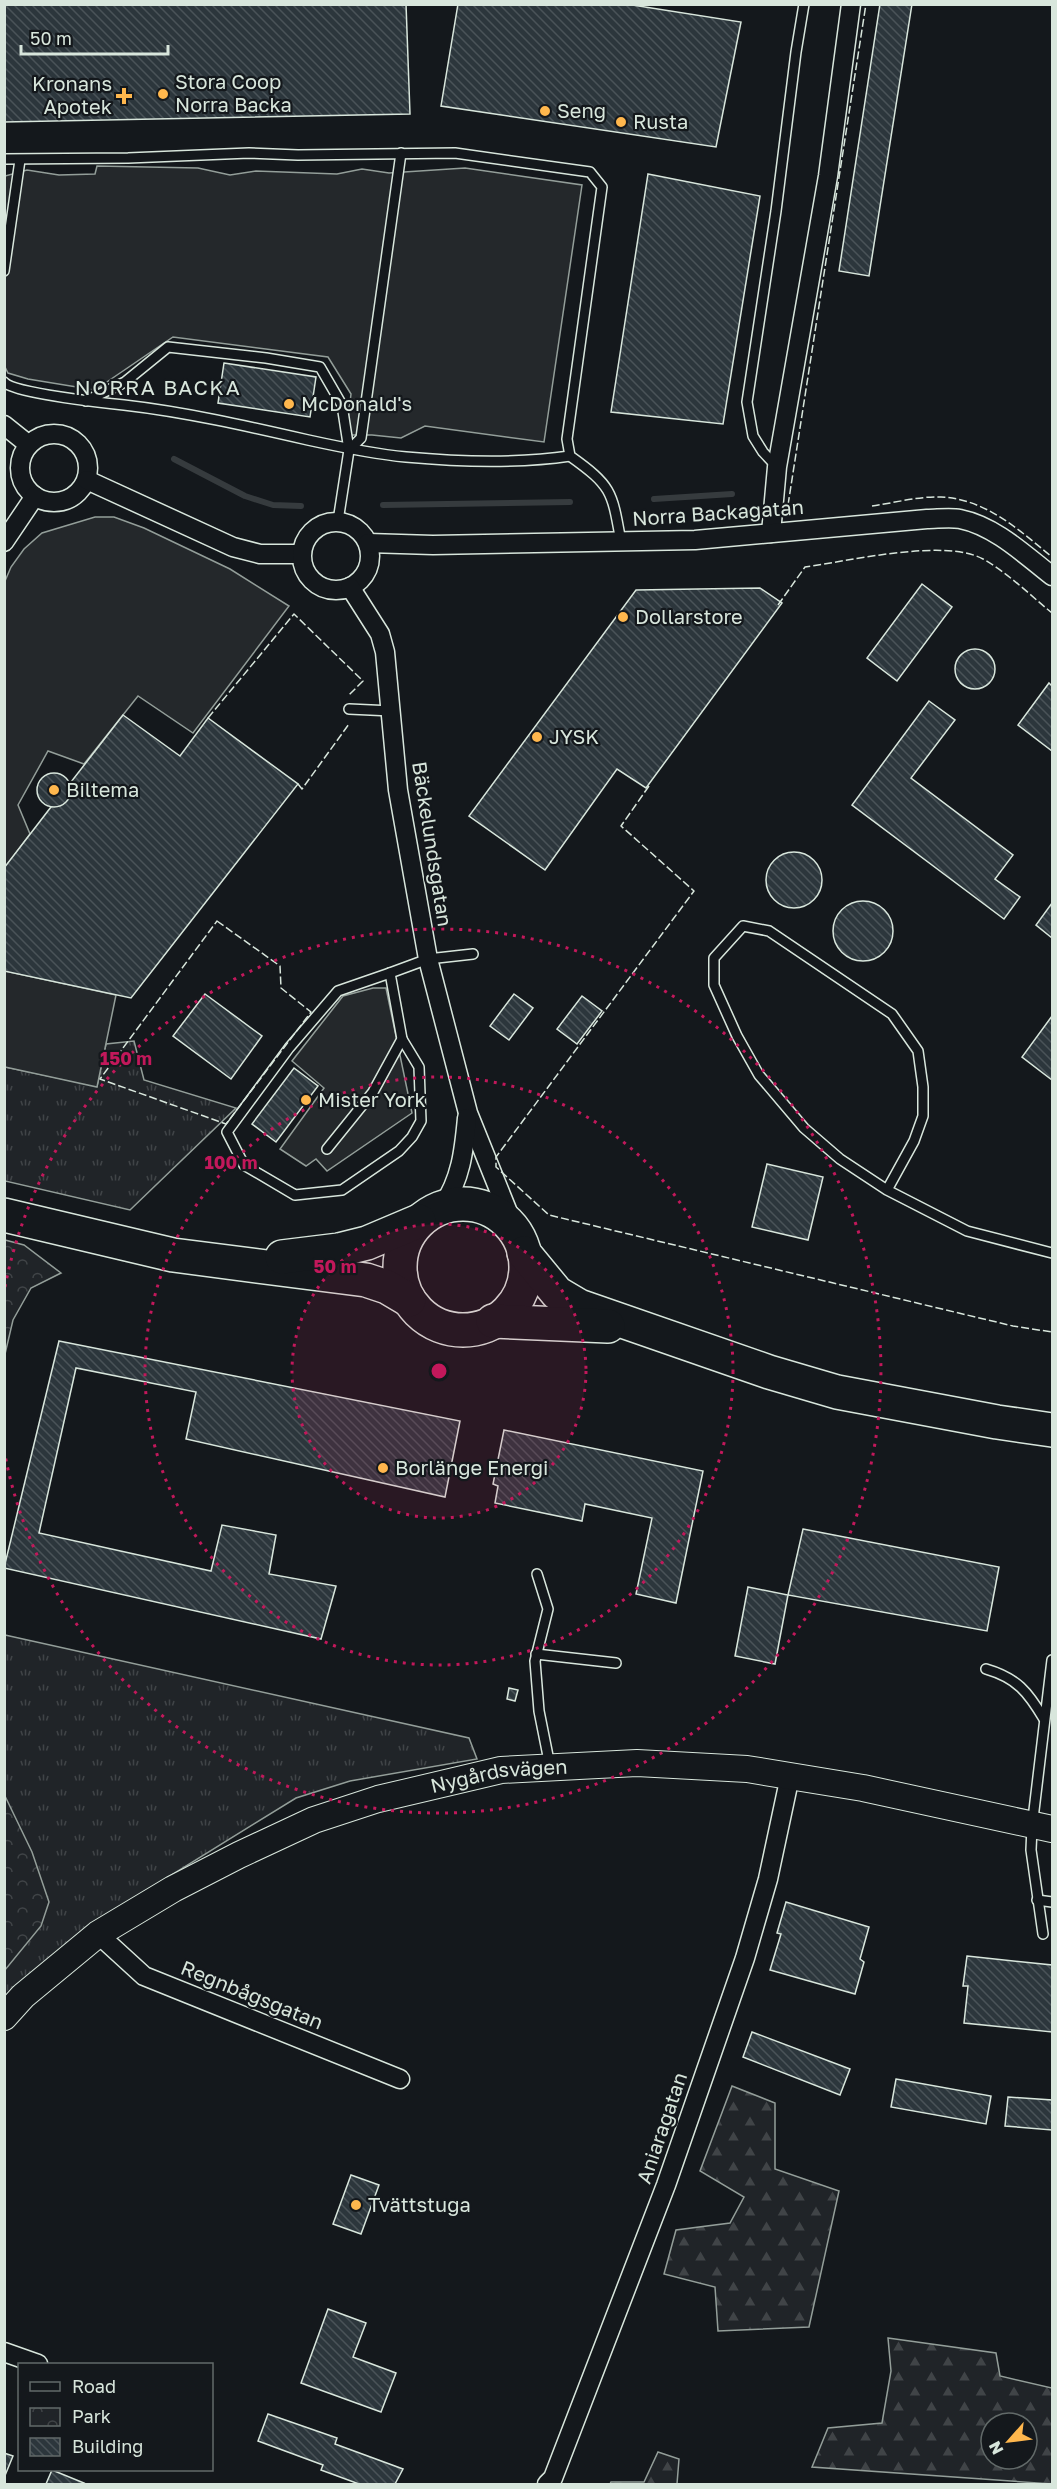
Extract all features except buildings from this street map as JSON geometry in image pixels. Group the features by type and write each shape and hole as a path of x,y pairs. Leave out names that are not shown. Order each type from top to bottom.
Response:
{"highway":[{"path":"232,1262 339,1250 367,1243 431,1214 460,1204 486,1209 508,1223 521,1245 557,1293 579,1306 769,1372 837,1392 997,1422 1053,1430"},
{"path":"431,1214 410,1232 400,1259 403,1287 410,1300 426,1318 447,1328 471,1329 494,1321 504,1314 520,1292 525,1266 521,1245"},
{"path":"4,1215 173,1255 366,1280 387,1287 410,1300"},
{"path":"494,1321 574,1323 640,1328"},
{"path":"837,1392 1053,1411"}],"street":[{"path":"771,533 777,467 828,176 851,4"},
{"path":"4,425 29,445"},
{"path":"49,434 61,434 72,438 87,456 89,468 87,480 75,496 65,501 44,501 26,488 21,478 22,455 38,438 49,434"},
{"path":"87,480 233,548 260,554 301,554"},
{"path":"4,542 35,496"},
{"name":"Norra Backagatan","path":"368,543 433,545 695,540 959,518 988,529 1016,547 1053,576"},
{"path":"338,521 357,528 368,543 369,564 359,581 351,587 339,590 316,585 303,566 301,554 303,543 317,526 338,521"},
{"name":"Bäckelundsgatan","path":"351,587 380,634 385,652 398,790 428,959 468,1113 521,1245"},
{"name":"Bäckelundsgatan","path":"431,1214 452,1192 463,1159 468,1113"},
{"name":"Nygårdsvägen","path":"4,2017 23,1996 98,1934 173,1889 239,1855 314,1820 378,1799 501,1770 637,1763 747,1769 863,1788 1042,1828"},
{"name":"Aniaragatan","path":"547,2484 553,2478 662,2197 745,1958 768,1879 789,1776"},
{"name":"Regnbågsgatan","path":"98,1934 144,1976 400,2079"},
{"path":"4,2352 35,2363"}],"lane":[{"path":"777,467 753,436 747,402 804,4"},
{"path":"4,159 249,153 298,155 455,153 590,172 602,187 568,416 567,439 570,456"},
{"path":"349,450 361,438 401,153"},
{"path":"4,271 20,160"},
{"path":"86,401 125,382 168,347 266,358 320,367 342,405 349,450 338,521"},
{"path":"4,382 8,386 20,389 86,401 158,409 349,450 465,461 508,461 570,456 597,475 609,490 616,510 621,542"},
{"path":"349,709 392,711"},
{"path":"887,1190 914,1141 922,1116 923,1087 918,1051 892,1014 769,931 743,926 714,958 714,984 737,1036 759,1075 804,1128 840,1159 887,1190 967,1231 1053,1253"},
{"path":"390,973 402,1039 419,1067 421,1121 412,1137 399,1151 342,1190 295,1196 244,1165 227,1132 289,1048 338,991 428,959 473,954"},
{"path":"327,1149 373,1092 402,1039"},
{"path":"537,1574 548,1609 535,1661 539,1711 550,1766"},
{"path":"536,1654 616,1663"},
{"path":"1043,1934 1031,1850 1042,1828 1044,1719 1053,1660"},
{"path":"986,1669 1002,1674 1029,1692 1044,1719"},
{"path":"1037,1900 1053,1902"}],"green space":[{"path":"134,1041 144,1080 236,1108 130,1210 5,1181 5,1067 97,1086 106,1044"},
{"path":"5,1240 24,1245 61,1273 31,1288 13,1320 5,1354"},
{"path":"5,1635 469,1738 477,1759 350,1781 296,1798 89,1926 5,2007"},
{"path":"4,1794 32,1852 49,1902 41,1926 5,1970"},
{"path":"732,2086 775,2103 775,2169 839,2191 809,2327 718,2331 715,2287 664,2274 676,2230 730,2223 744,2197 700,2171"},
{"path":"888,2338 996,2353 1000,2376 1052,2388 1052,2484 812,2467 828,2428 882,2423 891,2371"},
{"path":"658,2452 679,2459 677,2484 610,2484 611,2482 644,2482"}],"shaded area":[{"path":"97,166 198,168 230,175 256,171 337,174 362,169 389,173 465,168 582,185 544,442 425,426 401,438 346,435 351,394 328,357 173,337 95,390 28,379 8,373 5,367 5,176 27,170 59,175 95,174"},
{"path":"95,517 114,517 144,528 230,569 289,606 193,733 138,696 84,764 48,751 18,805 30,834 5,868 5,581 11,567 24,549 42,533"},
{"path":"5,971 116,995 97,1087 5,1067"},
{"path":"373,988 386,988 412,1113 327,1171 316,1159 306,1166 280,1149 324,1088 292,1061 343,996"}],"waterway":[{"path":"174,459 245,496 273,505 301,506"},
{"path":"654,499 732,494"},
{"path":"383,505 570,502"}],"fence":[{"path":"788,505 866,4"},
{"path":"872,506 941,497 973,503 1001,518 1052,557"},
{"path":"778,605 805,567 896,553 945,551 966,553 983,559 1010,577 1052,613"},
{"path":"208,718 294,614 363,681 349,695"},
{"path":"298,784 302,789 349,724"},
{"path":"649,786 621,826 694,891 496,1157 496,1167 549,1215 1013,1326 1052,1332"},
{"path":"217,921 280,966 281,988 311,1012 226,1124 100,1079 217,921"}],"place":[{"name":"Stora Coop Norra Backa","path":"163,94"},
{"name":"Kronans Apotek","path":"124,96"},
{"name":"Seng","path":"545,111"},
{"name":"Rusta","path":"621,122"},
{"name":"McDonald's","path":"289,404"},
{"name":"Dollarstore","path":"623,617"},
{"name":"JYSK","path":"537,737"},
{"name":"Biltema","path":"54,790"},
{"name":"Mister York","path":"306,1100"},
{"name":"Borlänge Energi","path":"383,1468"},
{"name":"Tvättstuga","path":"356,2205"}],"district":[{"name":"NORRA BACKA","path":"158,388"}]}
